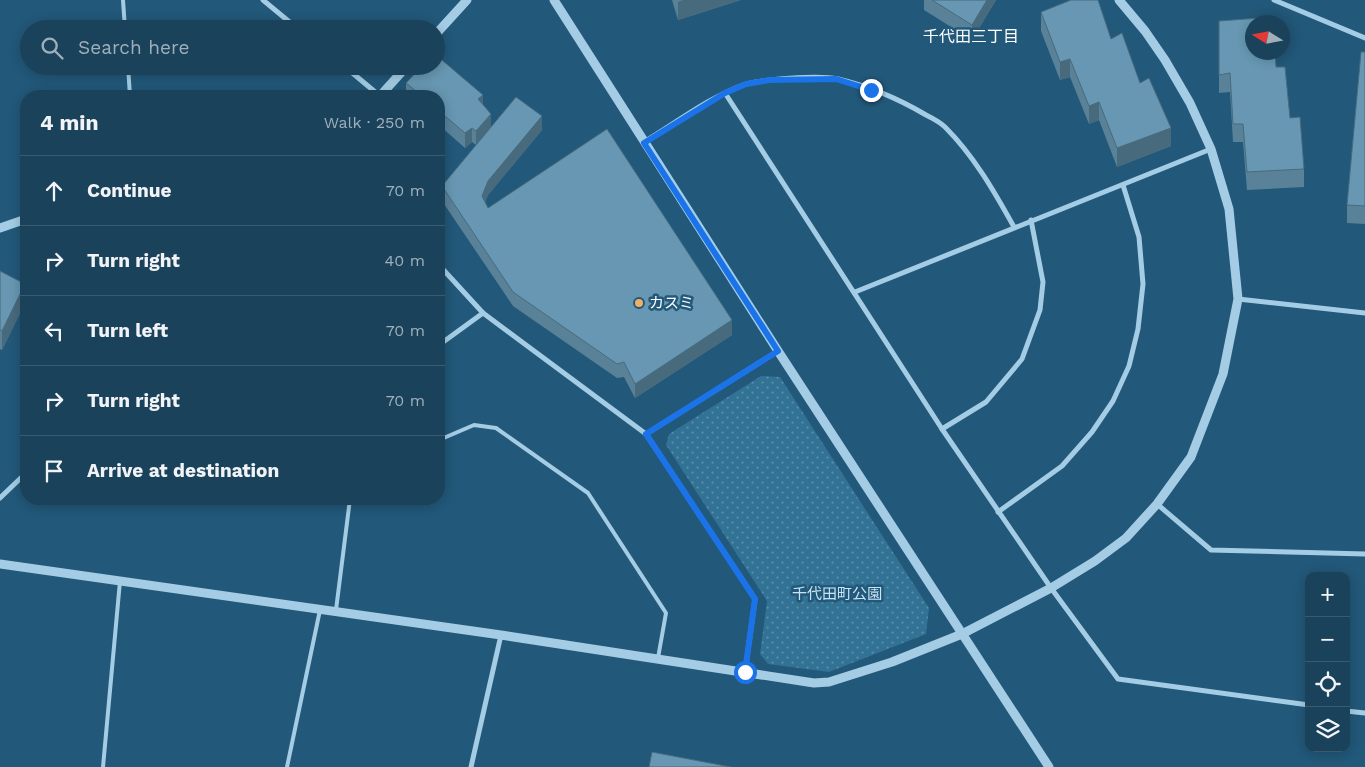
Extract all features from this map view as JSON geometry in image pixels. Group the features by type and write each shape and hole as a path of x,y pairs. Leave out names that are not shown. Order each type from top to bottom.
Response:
{"street":[{"path":"263,0 287,20"},
{"path":"445,24 467,0"},
{"path":"554,0 778,351 1049,767"},
{"path":"1274,0 1365,38"},
{"path":"0,564 501,635 814,683 829,682 892,662 962,634 1051,588 1095,561 1126,538 1157,504 1190,457 1207,420 1224,374 1238,299 1229,209 1211,149 1190,103 1165,60 1124,2"},
{"path":"355,75 373,90"},
{"path":"385,90 399,75"},
{"path":"644,143 725,93 746,84 770,80 836,79 907,104 944,125 965,148 986,178 1014,227"},
{"path":"725,93 998,512 1118,680 1305,704"},
{"path":"855,292 1211,149"},
{"path":"998,512 1068,460 1092,432 1113,401 1129,366 1138,329 1143,284 1139,237 1123,185"},
{"path":"942,428 986,402 1022,359 1032,336 1040,310 1042,282 1031,220"},
{"path":"0,228 20,221"},
{"path":"445,272 483,313 646,434 755,599 745,672"},
{"path":"1238,299 1365,314"},
{"path":"445,341 483,313"},
{"path":"646,434 778,351"},
{"path":"0,498 20,479"},
{"path":"1157,504 1211,550 1365,554"},
{"path":"471,767 501,635"},
{"path":"1350,711 1365,713"}],"lane":[{"path":"123,0 124,20"},
{"path":"129,75 130,90"},
{"path":"445,437 474,425 496,428 588,492 666,613 658,658"},
{"path":"336,612 349,505"},
{"path":"103,767 120,581"},
{"path":"287,767 320,610"}],"green space":[{"name":"千代田町公園","path":"761,376 780,377 929,608 926,634 829,672 768,664 760,654 767,601 666,445 669,434"}],"building":[{"path":"932,0 987,0 972,25"},
{"path":"1071,0 1098,0 1111,39 1122,33 1140,83 1149,78 1171,128 1117,148 1099,102 1089,106 1070,59 1060,62 1041,12"},
{"path":"1245,19 1245,60 1276,60 1276,67 1285,67 1290,118 1300,117 1304,169 1247,172 1243,124 1233,124 1230,73 1219,75 1219,21"},
{"path":"1361,52 1365,52 1365,206 1347,205"},
{"path":"445,63 483,95 478,99 491,114 476,131 472,128 465,133 445,116 445,90 415,90 406,83 414,75 445,75"},
{"path":"516,97 542,116 488,181 482,196 488,208 607,129 732,320 635,384 624,362 617,364 513,292 445,190 445,182"},
{"path":"0,271 20,281 20,294 2,331 0,330"},
{"path":"652,752 731,767 649,767"}],"place":[{"name":"カスミ","path":"639,303"}],"district":[{"name":"千代田三丁目","path":"971,36"}],"route":[{"path":"745,672 755,599 646,434 778,351 644,143 725,93 746,84 770,80 836,79 871,90"}]}
